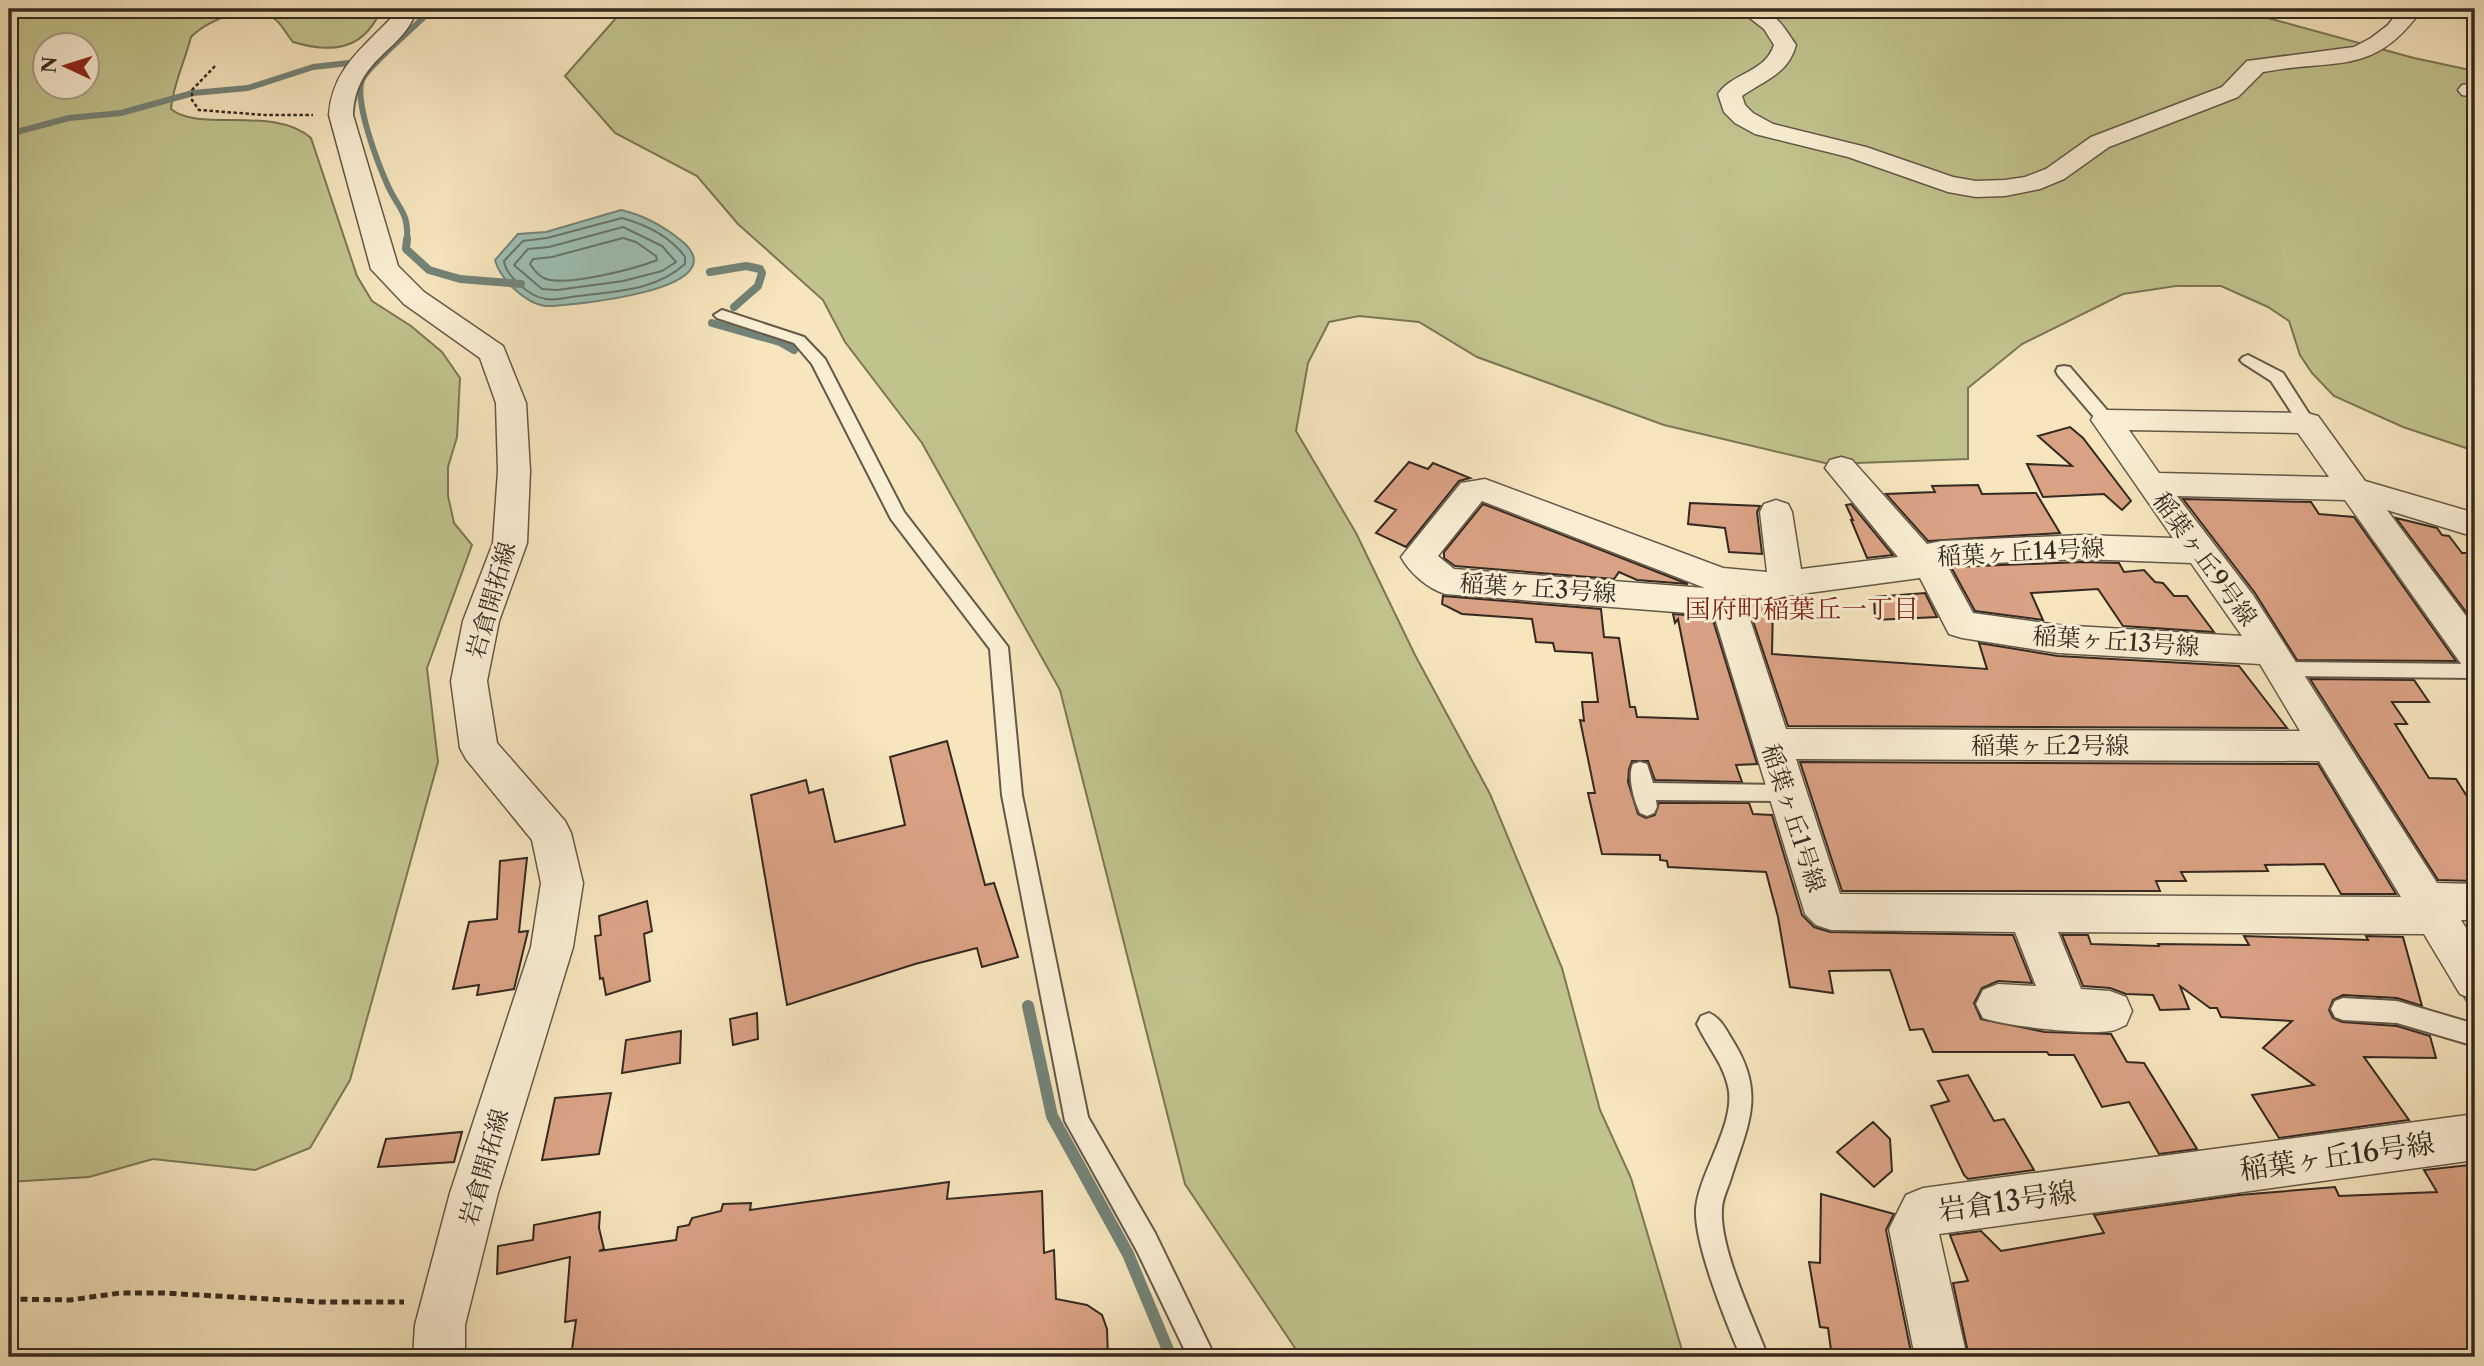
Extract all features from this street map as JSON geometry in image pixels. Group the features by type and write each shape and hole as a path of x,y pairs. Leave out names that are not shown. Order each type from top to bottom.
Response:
{"street":[{"name":"岩倉開拓線","path":"406,9 403,18 349,77 342,96 341,112 347,142 385,269 414,298 492,353 511,403 514,471 510,543 481,621 469,681 479,748 551,833 562,883 552,947 474,1193 440,1325 439,1357"},
{"path":"1749,9 1772,25 1785,45 1783,59 1777,65 1744,82 1730,94 1733,107 1744,118 1764,129 1857,152 1948,184 1976,189 2005,188 2043,179 2100,142 2230,92 2255,66 2346,56 2386,41 2411,9"},
{"path":"2106,420 2307,423 2475,655"},
{"path":"2106,420 2150,484"},
{"path":"1723,592 1916,567 1921,558 1907,546 1841,468"},
{"name":"稲葉ヶ丘9号線","path":"2150,484 2354,489 2475,525"},
{"name":"稲葉ヶ丘9号線","path":"2150,484 2241,604 2475,980"},
{"name":"稲葉ヶ丘3号線","path":"1485,490 1723,592 1445,581 1418,557 1473,491 1485,490"},
{"path":"1776,512 1786,583"},
{"name":"稲葉ヶ丘14号線","path":"1921,558 1942,553 2082,547 2201,551"},
{"name":"稲葉ヶ丘14号線","path":"1921,558 1931,567 1962,625"},
{"name":"稲葉ヶ丘1号線","path":"1723,592 1820,901 1831,912 2029,913 2430,908 2475,902"},
{"name":"稲葉ヶ丘13号線","path":"1962,625 2057,639 2276,660"},
{"name":"稲葉ヶ丘2号線","path":"1771,744 2329,746"},
{"path":"2029,913 2067,1009"},
{"path":"1998,1004 2110,1011"},
{"name":"稲葉ヶ丘16号線","path":"2200,1175 2475,1137"},
{"name":"岩倉13号線","path":"1941,1357 1913,1229 1923,1212 2200,1175"}],"lane":[{"path":"722,315 799,340 819,362 897,514 999,647 1012,795 1077,1121 1146,1242 1202,1357"},
{"path":"2248,360 2277,377 2307,423"},
{"path":"2064,371 2106,420"},
{"path":"2276,660 2475,671"},
{"path":"1640,770 1645,799 1786,793"},
{"path":"2343,1009 2394,1011 2458,1033 2475,1035"},
{"path":"1709,1024 1732,1061 1741,1089 1740,1109 1709,1209 1713,1241 1740,1324 1755,1357"}],"path":[{"path":"215,66 192,90 192,100 199,110 307,116 341,112"},
{"path":"9,1299 70,1300 120,1293 164,1293 320,1302 447,1302"}],"green space":[{"path":"9,9 375,9 379,14 363,36 354,42 332,48 293,42 278,22 266,14 244,12 220,18 191,37 171,109 184,116 200,119 278,123 296,128 311,138 357,276 372,301 411,326 442,352 460,378 457,437 448,467 448,496 454,523 472,545 427,668 438,762 350,1080 310,1148 255,1170 153,1159 89,1177 9,1182"},
{"path":"624,9 2235,9 2414,58 2475,71 2475,451 2403,427 2334,396 2312,373 2300,355 2289,321 2268,307 2221,286 2176,286 2123,294 2022,344 1968,388 1968,459 1829,464 1664,425 1477,357 1419,322 1359,316 1329,322 1308,363 1296,431 1356,533 1415,655 1490,794 1562,968 1600,1110 1631,1178 1684,1357 1301,1357 1185,1184 1060,690 922,443 845,342 823,300 738,224 697,176 615,133 565,76"}],"water":[{"path":"621,210 653,222 683,242 694,259 688,273 669,284 613,299 545,306 522,295 502,275 495,260 518,234 546,232"}],"building":[{"path":"2070,427 2083,438 2131,501 2122,510 2104,494 2043,497 2027,464 2072,466 2038,436"},
{"path":"1409,462 1428,469 1433,463 1470,478 1459,481 1406,547 1376,533 1396,510 1375,501"},
{"path":"1978,485 1982,494 2036,493 2060,533 1928,541 1886,494 1935,492 1932,486"},
{"path":"2183,499 2311,502 2319,514 2354,517 2456,661 2297,660 2255,593"},
{"path":"1690,503 1760,506 1757,512 1762,554 1729,552 1725,528 1688,524"},
{"path":"1483,504 1688,584 1637,580 1619,572 1614,579 1455,566 1444,558 1444,552"},
{"path":"1851,504 1893,555 1867,558 1846,505"},
{"path":"2396,518 2437,528 2442,535 2449,536 2462,553 2467,553 2475,566 2475,624"},
{"path":"2119,563 2124,572 2144,570 2155,582 2163,583 2174,596 2187,596 2214,632 2123,626 2098,589 2031,593 2043,620 1975,611 1951,567"},
{"path":"1925,593 1937,617 1875,620 1874,597"},
{"path":"1443,596 1601,609 1604,637 1619,638 1630,707 1635,707 1637,717 1698,719 1678,619 1675,623 1673,614 1712,617 1757,764 1736,765 1742,782 1655,780 1648,761 1632,761 1628,782 1638,814 1646,818 1655,815 1659,803 1749,803 1753,814 1772,815 1802,915 1814,927 1830,932 2013,935 2032,983 1998,981 1982,988 1974,1003 1981,1019 2045,1032 2111,1034 2127,1062 2144,1063 2197,1149 2159,1154 2129,1102 2102,1107 2074,1055 2049,1055 2047,1052 1933,1052 1923,1029 1910,1030 1890,970 1829,971 1833,993 1790,987 1778,917 1766,872 1668,867 1667,861 1660,860 1660,855 1602,854 1588,793 1595,793 1580,720 1584,721 1582,702 1598,702 1592,653 1555,651 1553,643 1536,642 1532,619 1462,614 1442,604"},
{"path":"1773,604 1772,654 1987,669 1979,643 2058,656 2239,666 2287,728 1788,726 1748,606"},
{"path":"2310,679 2414,680 2429,702 2392,702 2407,724 2395,724 2429,778 2456,779 2475,809 2475,881 2438,880"},
{"path":"947,741 985,885 994,883 1018,957 982,967 977,948 915,964 787,1005 751,795 806,780 809,793 823,789 835,842 905,825 890,757"},
{"path":"1800,762 2318,764 2396,894 2341,894 2324,864 2265,865 2268,871 2181,872 2186,881 2156,881 2160,891 1842,891"},
{"path":"527,858 519,932 528,931 514,989 477,995 479,985 453,989 469,922 497,919 500,861"},
{"path":"647,901 652,931 644,934 650,981 606,995 603,978 600,979 595,936 601,935 599,916"},
{"path":"2062,935 2088,935 2091,944 2159,946 2158,944 2249,945 2244,936 2368,940 2366,936 2403,937 2422,1006 2397,998 2343,995 2333,1000 2329,1010 2333,1018 2342,1022 2397,1026 2430,1036 2436,1058 2364,1057 2409,1120 2279,1138 2252,1095 2314,1085 2263,1048 2292,1021 2221,1017 2217,1008 2210,1008 2180,986 2189,1009 2160,1010 2153,995 2126,994 2110,988 2083,986"},
{"path":"757,1013 758,1039 733,1045 730,1019"},
{"path":"681,1031 680,1063 622,1073 626,1040"},
{"path":"1968,1075 1994,1121 2004,1119 2034,1170 1968,1179 1964,1175 1931,1106 1949,1101 1938,1081"},
{"path":"611,1093 599,1154 542,1160 555,1098"},
{"path":"1873,1122 1890,1139 1892,1171 1874,1187 1837,1152"},
{"path":"462,1132 454,1162 378,1167 386,1139"},
{"path":"2469,1165 2475,1176 2475,1357 1969,1357 1953,1283 1968,1281 1950,1235 1981,1231 2001,1251 2104,1233 2094,1215 2239,1195 2335,1187 2339,1196 2437,1192 2424,1170"},
{"path":"949,1182 947,1199 1042,1191 1044,1253 1054,1250 1056,1299 1087,1305 1102,1315 1107,1329 1108,1357 571,1357 576,1320 565,1322 570,1257 497,1274 498,1246 533,1240 534,1225 600,1212 599,1228 604,1249 599,1251 676,1240 678,1227 689,1225 692,1218 721,1211 723,1204 751,1203 750,1210"},
{"path":"1821,1194 1894,1214 1886,1230 1912,1357 1832,1357 1828,1328 1820,1327 1809,1262 1820,1263"}],"waterway":[{"path":"407,239 405,217 388,186 368,132 361,88 363,78 374,65 424,17 422,9"},
{"path":"9,134 69,118 121,113 193,93 248,88 313,67 349,63"},
{"path":"407,239 406,249 429,270 460,279 521,284"},
{"path":"710,272 746,266 760,269 762,273 758,286 734,307"},
{"path":"712,323 780,342 794,350"},
{"path":"2465,989 2475,1006"},
{"path":"1028,1006 1052,1116 1128,1254 1171,1357"}],"district":[{"name":"国府町稲葉丘一丁目","path":"1802,609"}]}
